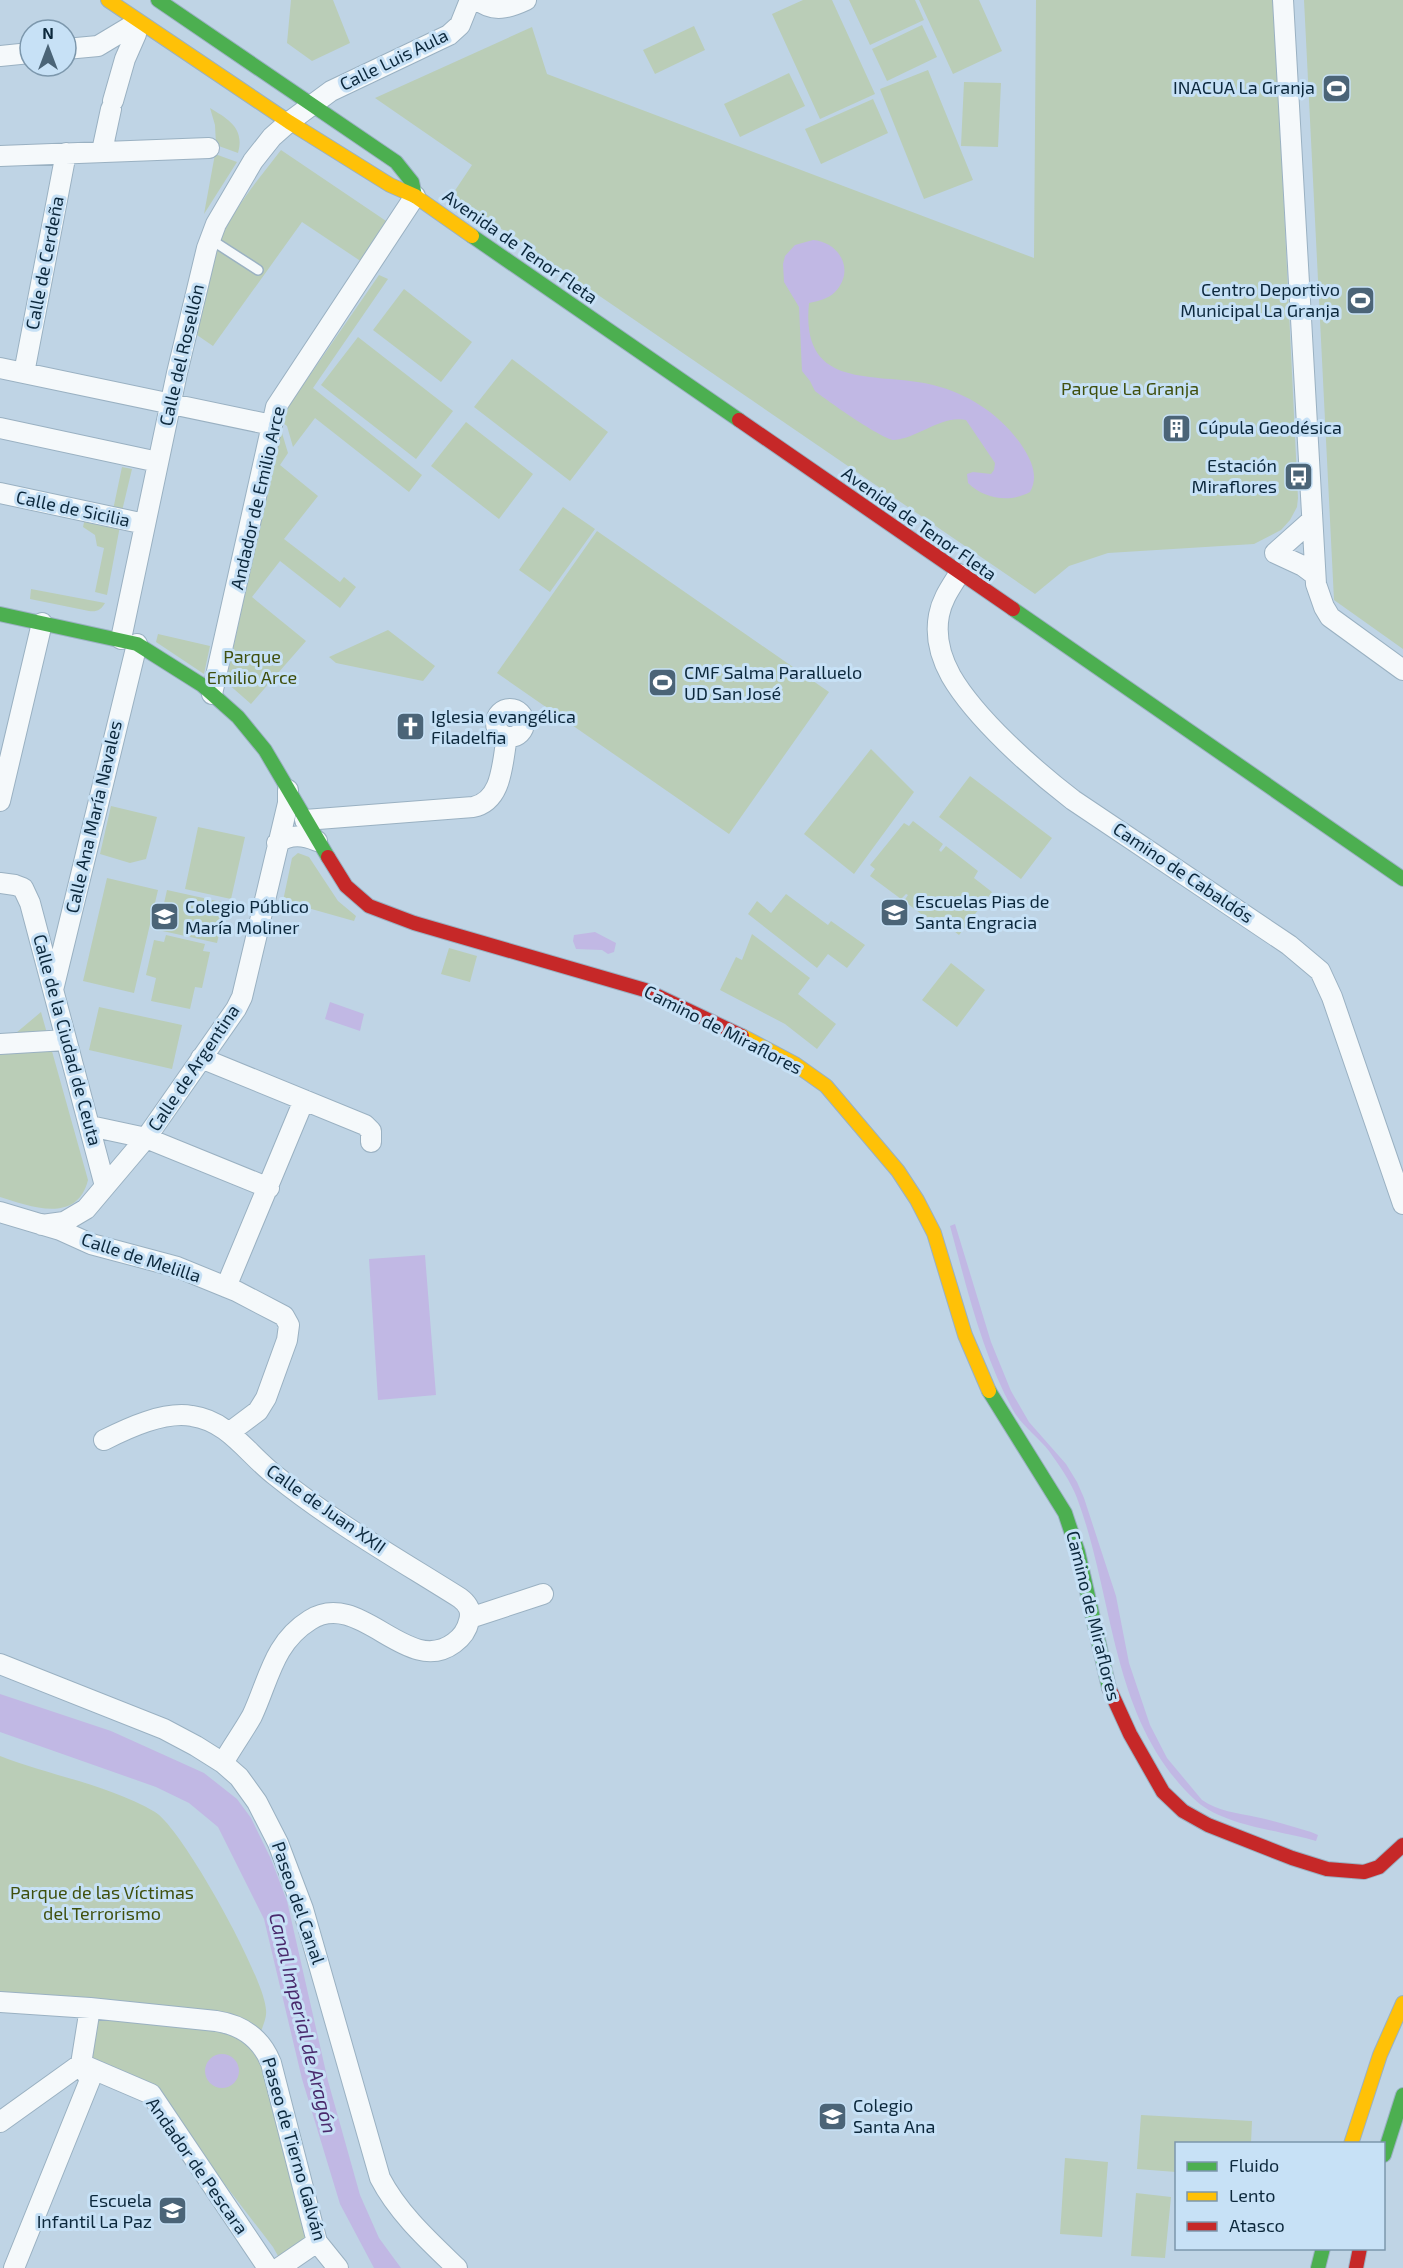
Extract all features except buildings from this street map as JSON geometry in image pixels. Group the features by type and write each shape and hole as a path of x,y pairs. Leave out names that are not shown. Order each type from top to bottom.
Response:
{"main road":[{"name":"Avenida de Tenor Fleta","path":"108,0 289,122 390,185 415,196 1403,879"},
{"name":"Avenida de Tenor Fleta","path":"158,0 396,162 412,182 415,196"},
{"name":"Camino de Miraflores","path":"0,614 129,641 182,671 212,694 237,717 260,744 346,886 369,906 414,923 638,987 746,1038 795,1064 826,1086 898,1171 917,1200 934,1233 965,1335 982,1379 1065,1513 1078,1552 1110,1690 1136,1745 1163,1792 1183,1811 1215,1828 1327,1869 1364,1872 1379,1867 1403,1845"},
{"path":"1352,2142 1380,2055 1403,2002"},
{"path":"1385,2149 1403,2096"},
{"path":"1318,2268 1322,2250"},
{"path":"1356,2268 1360,2250"}],"street":[{"path":"472,3 499,9 514,6 526,0"},
{"path":"1283,0 1315,575 1320,599 1330,617 1403,670"},
{"name":"Calle Luis Aula","path":"312,104 331,91 449,35 460,24 472,3"},
{"path":"78,48 98,46 132,31 102,151"},
{"path":"0,56 18,54"},
{"name":"Calle del Rosellón","path":"129,641 145,524 170,404 210,239 216,224 253,161 269,140 312,104"},
{"path":"0,156 208,148"},
{"name":"Calle de Cerdeña","path":"24,373 66,153"},
{"name":"Andador de Emilio Arce","path":"212,694 276,407 415,196"},
{"path":"0,368 272,425"},
{"path":"0,428 158,462"},
{"name":"Calle de Sicilia","path":"0,494 145,524"},
{"path":"1312,520 1275,553 1304,566 1315,575"},
{"name":"Camino de Cabaldós","path":"959,574 947,593 939,615 940,647 951,677 981,715 1028,762 1073,801 1288,945 1320,970 1332,998 1403,1204"},
{"path":"0,801 42,622"},
{"name":"Calle Ana María Navales","path":"53,990 129,641"},
{"path":"305,820 473,807 485,803 496,789 507,737"},
{"name":"Calle de Argentina","path":"42,1225 64,1222 79,1215 146,1138 232,1015 242,997 288,803 288,790"},
{"path":"277,843 284,838 294,836 317,841"},
{"name":"Calle de la Ciudad de Ceuta","path":"0,883 23,888 27,895 105,1186"},
{"path":"0,1044 66,1040"},
{"path":"201,1058 365,1125 371,1131 371,1142"},
{"path":"226,1287 304,1100"},
{"path":"90,1126 146,1138 268,1188"},
{"name":"Calle de Melilla","path":"0,1212 70,1234 91,1244 177,1267 226,1287 284,1316 289,1325 287,1340 262,1405 258,1411 230,1432"},
{"name":"Calle de Juan XXII","path":"104,1440 131,1427 180,1416 190,1415 208,1420 230,1432 274,1476 348,1527 460,1598 468,1605 470,1618"},
{"path":"223,1763 251,1716 272,1662 280,1648 289,1637 319,1614 331,1613 354,1617 413,1648 424,1652 439,1651 457,1641 464,1634 470,1618 543,1594"},
{"name":"Paseo del Canal","path":"0,1664 164,1729 223,1763 239,1777 269,1822 292,1875 380,2178 411,2222 457,2268"},
{"name":"Paseo de Tierno Galván","path":"0,2002 90,2008 225,2022 244,2030 262,2044 271,2063 318,2242 338,2268"},
{"path":"14,2268 90,2080 81,2064 90,2008"},
{"path":"0,2122 81,2064"},
{"name":"Andador de Pescara","path":"81,2064 151,2094 268,2268"},
{"path":"279,2268 318,2242"}],"lane":[{"path":"210,239 258,270"}],"green space":[{"path":"291,0 333,0 350,43 312,61 287,43"},
{"path":"803,0 832,0 875,94 820,119 772,14"},
{"path":"849,0 915,0 924,20 870,45"},
{"path":"919,0 979,0 1002,51 953,74"},
{"name":"Parque La Granja","path":"1036,0 1274,0 1298,498 1297,507 1281,530 1254,544 1108,553 1069,566 1035,594 452,195 472,165 375,98 532,27 547,74 1034,258"},
{"name":"Centro Deportivo Municipal La Granja","path":"1304,0 1403,0 1403,649 1334,600"},
{"path":"922,25 937,57 887,81 872,49"},
{"path":"694,26 705,50 655,74 643,50"},
{"path":"928,70 973,180 924,199 880,89"},
{"path":"789,73 805,106 740,137 724,104"},
{"path":"964,82 1001,83 998,147 961,146"},
{"path":"873,99 888,133 821,164 805,129"},
{"path":"210,108 229,120 237,131 240,144 238,153 216,145 215,125"},
{"path":"281,150 392,225 365,264 302,222 213,346 197,335 217,248 237,209"},
{"path":"215,154 237,162 204,214"},
{"path":"379,275 388,279 313,388 422,475 409,492 315,418 293,447 287,426 283,423 283,414"},
{"path":"404,289 472,342 441,382 373,330"},
{"path":"358,337 453,411 416,459 321,385"},
{"path":"512,359 608,432 570,481 474,407"},
{"path":"466,422 533,474 499,519 431,466"},
{"name":"Parque Emilio Arce","path":"282,433 288,453 280,465 318,496 284,539 340,582 344,577 356,587 340,608 280,561 252,597 306,641 251,704 226,682 278,440"},
{"path":"122,467 132,469 122,511 113,510"},
{"path":"563,507 595,529 550,592 519,570"},
{"path":"85,518 120,526 107,595 95,592 104,548 97,546 95,535 83,527"},
{"name":"CMF Salma Paralluelo UD San José","path":"597,531 829,692 729,834 497,673"},
{"path":"31,589 105,603 98,610 89,611 30,599"},
{"path":"388,630 435,666 423,681 336,663 329,657"},
{"path":"158,634 210,646 204,674 156,642"},
{"path":"871,749 914,792 854,874 804,834"},
{"path":"970,776 1052,838 1021,879 939,817"},
{"path":"111,806 157,817 146,859 130,863 100,854"},
{"path":"913,821 943,844 939,850 941,852 946,846 978,871 974,878 992,892 959,935 941,921 937,926 904,901 908,895 906,894 901,899 870,876 875,869 870,865 904,823 909,826"},
{"path":"198,827 245,837 231,899 185,889"},
{"path":"298,853 309,857 338,901 356,916 354,921 283,901 292,858"},
{"path":"107,878 158,890 134,993 83,981"},
{"path":"167,890 226,903 217,943 158,930"},
{"path":"786,894 828,925 831,921 865,945 847,968 828,954 817,968 748,914 757,901 771,913"},
{"path":"752,934 810,978 798,994 836,1024 817,1049 785,1024 720,990 736,957 742,960"},
{"path":"166,935 205,944 203,951 210,952 202,988 195,987 190,1009 151,1001 156,978 146,975 154,940 164,942"},
{"path":"449,948 477,956 470,982 441,974"},
{"path":"951,963 985,990 957,1027 922,1000"},
{"path":"99,1007 182,1025 172,1069 89,1050"},
{"path":"41,1012 88,1180 82,1194 74,1203 63,1208 51,1209 0,1197 0,1038 10,1038"},
{"name":"Parque de las Víctimas del Terrorismo","path":"0,1756 118,1794 155,1812 167,1824 202,1873 252,1968 266,2010 261,2032 0,1995"},
{"path":"97,2008 253,2036 317,2242 283,2265 273,2247 153,2091 86,2062"},
{"path":"1141,2115 1252,2121 1251,2142 1175,2142 1175,2172 1137,2169"},
{"path":"1065,2158 1108,2162 1102,2237 1060,2234"},
{"path":"1136,2193 1171,2197 1165,2258 1131,2256"}],"water":[{"path":"813,240 830,246 842,258 844,266 841,284 835,292 826,298 809,303 809,332 817,352 829,365 846,372 866,377 933,385 960,394 985,408 1007,427 1027,454 1034,476 1030,492 1014,497 997,498 982,493 968,483 967,474 973,472 991,474 995,463 966,420 948,421 894,440 867,427 815,391 802,371 799,307 784,282 783,264 785,256 795,245"},
{"path":"595,932 616,943 614,952 608,954 602,950 576,949 573,941 574,935"},
{"path":"330,1002 364,1014 360,1031 325,1019"},
{"path":"955,1224 991,1342 1011,1391 1029,1422 1066,1464 1084,1498 1116,1596 1129,1663 1150,1725 1167,1758 1202,1800 1208,1804 1311,1832 1318,1835 1316,1841 1234,1821 1205,1807 1193,1798 1166,1766 1145,1732 1118,1656 1089,1537 1077,1498 1057,1462 1017,1416 1002,1389 969,1297 950,1226"},
{"path":"425,1255 436,1395 378,1400 369,1259"},
{"name":"Canal Imperial de Aragón","path":"0,1694 111,1731 204,1773 237,1799 251,1818 271,1859 287,1901 328,2081 360,2195 379,2238 401,2268 374,2268 340,2204 302,2079 264,1919 218,1827 189,1803 156,1787 0,1732"},
{"path":"222,2054 234,2059 239,2071 234,2083 222,2088 210,2083 205,2071 210,2059"}],"traffic: fast":[{"path":"158,0 396,162 412,182 415,196"},
{"path":"472,236 739,420"},
{"path":"1013,609 1403,879"},
{"path":"0,614 137,644 202,685 238,717 265,750 328,857"},
{"path":"989,1391 1065,1513 1078,1552 1109,1688"},
{"path":"1385,2152 1403,2095"},
{"path":"1318,2268 1322,2250"}],"traffic: slow":[{"path":"108,0 289,122 390,185 415,196 472,236"},
{"path":"742,1036 795,1064 826,1086 898,1171 917,1200 934,1233 965,1335 989,1391"},
{"path":"1352,2142 1380,2055 1403,2003"}],"traffic: jam":[{"path":"739,420 1013,609"},
{"path":"328,857 346,886 369,906 414,923 645,990 742,1036"},
{"path":"1109,1688 1130,1734 1163,1792 1183,1811 1208,1825 1292,1858 1327,1869 1364,1872 1379,1867 1403,1845"},
{"path":"1356,2268 1360,2250"}],"place":[{"name":"INACUA La Granja","path":"1336,88"},
{"name":"Centro Deportivo Municipal La Granja","path":"1361,300"},
{"name":"Cúpula Geodésica","path":"1177,428"},
{"name":"Estación Miraflores","path":"1298,476"},
{"name":"CMF Salma Paralluelo UD San José","path":"663,683"},
{"name":"Iglesia evangélica Filadelfia","path":"410,727"},
{"name":"Escuelas Pias de Santa Engracia","path":"894,912"},
{"name":"Colegio Público María Moliner","path":"164,917"},
{"name":"Colegio Santa Ana","path":"832,2116"},
{"name":"Escuela Infantil La Paz","path":"173,2211"}]}
